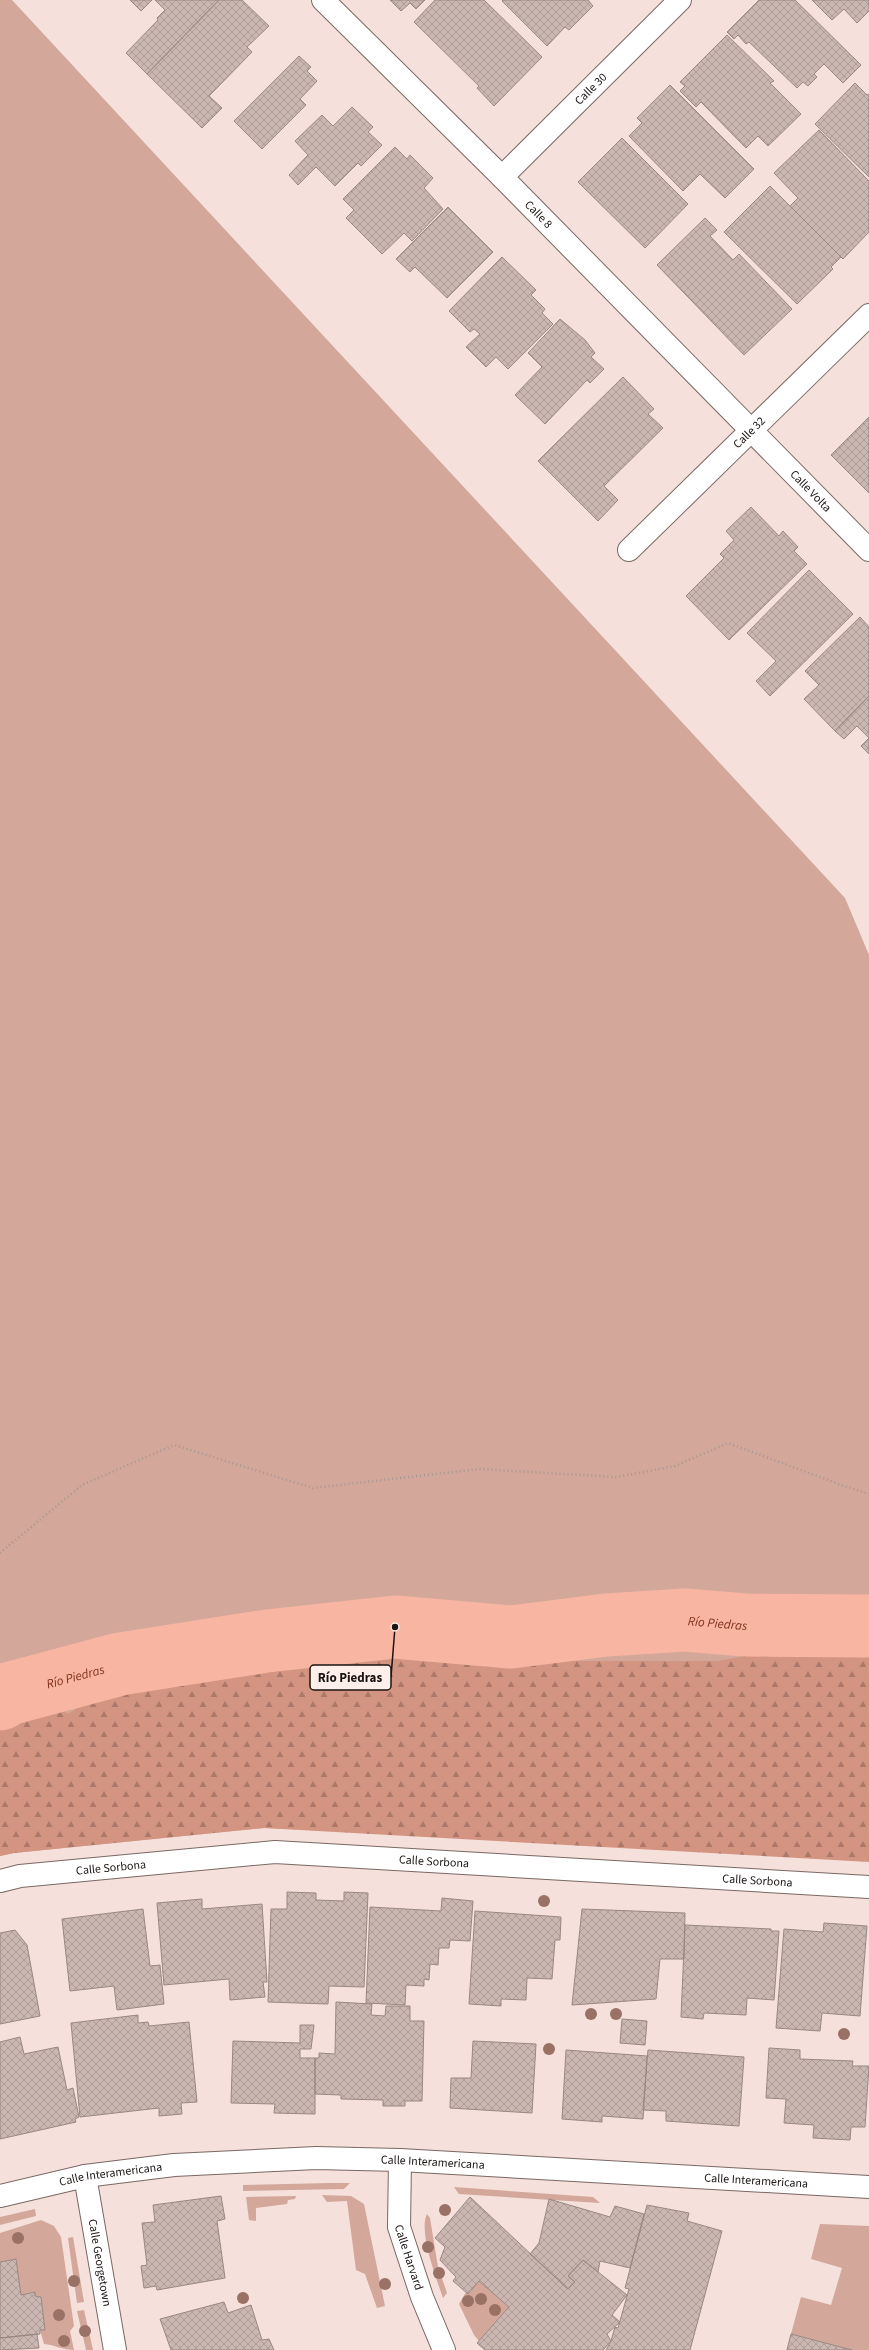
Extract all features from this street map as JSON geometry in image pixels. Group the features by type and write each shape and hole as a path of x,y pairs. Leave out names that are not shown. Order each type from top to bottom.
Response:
{"street":[{"name":"Calle 8","path":"324,0 502,177 752,431"},
{"name":"Calle 30","path":"502,177 680,0"},
{"name":"Calle 32","path":"629,550 869,315"},
{"name":"Calle Volta","path":"752,431 869,550"},
{"name":"Calle Sorbona","path":"0,1881 20,1876 275,1852 869,1887"},
{"name":"Calle Interamericana","path":"0,2196 85,2176 174,2165 237,2160 316,2158 400,2160 869,2187"},
{"name":"Calle Harvard","path":"400,2160 399,2227 422,2297 444,2350"},
{"name":"Calle Georgetown","path":"85,2176 115,2350"}],"path":[{"path":"0,1553 82,1485 174,1446 313,1488 478,1469 617,1477 675,1466 728,1443 869,1494"}],"shaded area":[{"path":"0,0 12,0 845,898 869,955 869,1854 264,1828 14,1853 0,1856"},
{"path":"350,2183 344,2189 243,2191 243,2185"},
{"path":"454,2187 593,2197 600,2203 459,2194"},
{"path":"322,2195 351,2196 364,2204 385,2306 377,2308 365,2274 356,2270 347,2201 327,2202"},
{"path":"296,2196 295,2199 288,2200 287,2204 256,2208 256,2221 249,2220 246,2197"},
{"path":"35,2209 36,2216 0,2225 0,2217"},
{"path":"427,2214 430,2218 438,2267 447,2293 443,2298 429,2256 425,2232"},
{"path":"41,2220 54,2226 61,2237 74,2326 70,2331 74,2350 44,2344 40,2330 45,2330 41,2297 35,2296 34,2292 21,2295 16,2259 0,2262 0,2233"},
{"path":"820,2224 869,2226 869,2350 852,2350 791,2334 801,2297 831,2305 842,2268 811,2259"},
{"path":"73,2237 84,2302 77,2303 68,2238"},
{"path":"479,2281 509,2307 479,2341 474,2335 459,2304 466,2292 468,2294"},
{"path":"84,2310 93,2350 86,2350 77,2311"}],"green space":[{"path":"869,1634 869,1862 264,1828 14,1853 0,1856 0,1685 29,1703 53,1700 68,1714 110,1687 181,1670 231,1664 262,1666 298,1661 337,1668 415,1644 483,1646 536,1661 717,1661"}],"building":[{"path":"130,0 152,0 141,11"},
{"path":"155,0 219,0 147,74 126,53 158,20 157,18 165,10"},
{"path":"219,0 242,0 269,26 247,47 252,52 209,96 222,108 202,128 147,74"},
{"path":"390,0 425,0 416,9 410,3 401,11"},
{"path":"435,0 484,0 542,57 494,106 477,88 479,86 414,22"},
{"path":"588,0 593,6 569,30 565,27 547,46 502,1"},
{"path":"759,0 795,0 861,65 843,83 824,64 814,74 817,77 808,86 803,82 797,88 749,42 746,44 738,35 734,39 727,32"},
{"path":"812,0 869,0 869,11 857,23 844,9 832,20"},
{"path":"727,35 774,81 770,83 801,114 768,146 758,136 746,148 701,102 696,107 680,91 685,86 680,82"},
{"path":"299,56 311,67 307,71 317,81 300,99 306,105 262,149 234,121"},
{"path":"855,83 867,95 869,94 869,177 815,124"},
{"path":"670,85 754,169 725,198 700,174 683,191 629,136 642,123 637,118"},
{"path":"352,107 373,127 368,132 382,145 361,166 358,163 335,186 316,167 298,185 289,175 308,155 295,141 322,115 333,126"},
{"path":"819,130 869,181 869,232 843,259 790,206 798,198 774,173"},
{"path":"622,138 688,204 645,248 578,182"},
{"path":"395,147 407,159 410,155 433,178 424,188 443,209 412,241 404,233 382,254 346,218 354,210 343,199"},
{"path":"770,186 841,257 831,267 833,269 797,304 724,232"},
{"path":"448,207 493,252 447,298 415,267 410,272 396,259"},
{"path":"705,218 717,230 710,236 733,260 739,254 792,309 744,355 657,265"},
{"path":"502,257 536,290 531,295 545,309 542,313 553,324 508,369 496,357 486,367 466,347 480,334 474,329 470,332 449,311"},
{"path":"560,319 585,340 595,353 591,357 604,369 590,383 587,380 545,424 515,395 542,367 528,353"},
{"path":"623,377 654,409 648,414 663,428 604,486 618,500 598,521 538,461"},
{"path":"869,417 869,493 831,455"},
{"path":"751,507 779,536 783,531 798,547 794,551 807,564 729,640 686,596 724,558 720,554 734,540 726,531"},
{"path":"809,570 853,614 770,696 756,681 776,661 747,633"},
{"path":"860,617 869,627 869,696 835,731 804,699 819,685 805,671"},
{"path":"869,696 869,738 857,726 844,739 835,731"},
{"path":"869,738 869,754 861,746"},
{"path":"287,1892 316,1893 316,1900 344,1901 344,1892 368,1893 364,1987 329,1986 328,2004 268,2002 271,1909 287,1909"},
{"path":"442,1898 473,1901 470,1941 450,1940 449,1948 439,1948 438,1965 430,1964 429,1980 424,1979 424,1986 406,1985 405,2005 366,2003 370,1907 441,1911"},
{"path":"202,1899 202,1909 262,1904 267,1982 263,1982 265,1997 230,2000 229,1979 164,1985 157,1903"},
{"path":"143,1909 150,1966 160,1965 164,2004 117,2010 114,1986 70,1991 62,1919"},
{"path":"582,1909 685,1913 684,1959 660,1959 656,1999 572,2005"},
{"path":"475,1911 561,1917 560,1940 555,1940 552,1979 527,1978 526,2000 501,1999 501,2006 469,2004"},
{"path":"824,1923 867,1926 860,2016 822,2013 820,2031 776,2028 784,1929 823,1932"},
{"path":"685,1925 771,1929 771,1931 779,1931 774,2000 747,1998 746,2015 704,2013 703,2019 681,2017"},
{"path":"15,1930 27,1945 40,2016 0,2024 0,1933"},
{"path":"336,2002 372,2004 371,2015 385,2016 386,2006 410,2006 410,2021 424,2021 422,2101 405,2101 405,2106 383,2106 383,2100 341,2099 341,2095 315,2094 315,2058 319,2058 319,2053 335,2054"},
{"path":"138,2015 138,2023 148,2022 149,2026 189,2022 197,2102 181,2103 182,2114 159,2116 159,2108 80,2117 71,2023"},
{"path":"622,2019 647,2021 645,2045 620,2043"},
{"path":"300,2025 314,2025 311,2049 300,2049 300,2058 315,2058 315,2114 274,2113 275,2104 231,2103 233,2041 300,2043"},
{"path":"20,2037 24,2054 58,2047 67,2090 73,2088 79,2117 75,2119 76,2122 0,2139 0,2042"},
{"path":"473,2041 536,2044 532,2113 450,2108 451,2078 471,2078"},
{"path":"769,2048 800,2050 800,2059 853,2061 852,2066 869,2066 865,2127 851,2127 850,2140 813,2138 814,2125 784,2123 786,2099 766,2098"},
{"path":"566,2050 647,2056 643,2119 602,2116 602,2122 562,2119"},
{"path":"648,2050 744,2057 739,2126 666,2121 666,2111 643,2110"},
{"path":"221,2196 225,2219 217,2221 225,2278 157,2290 156,2286 144,2288 141,2266 147,2265 142,2223 155,2222 153,2205"},
{"path":"470,2197 568,2289 575,2282 568,2276 583,2260 627,2295 612,2315 620,2322 607,2334 611,2341 603,2350 485,2350 477,2343 509,2307 479,2281 468,2294 453,2281 456,2277 440,2260 445,2247 435,2238"},
{"path":"549,2199 610,2217 615,2206 644,2214 630,2268 600,2261 598,2272 583,2260 568,2276 575,2282 568,2289 530,2254 539,2243"},
{"path":"647,2205 689,2213 687,2221 722,2231 690,2350 606,2350 611,2341 615,2327 618,2328 629,2289 625,2288"},
{"path":"16,2259 21,2295 35,2292 35,2296 41,2297 45,2330 40,2330 40,2334 0,2338 0,2262"},
{"path":"224,2302 228,2313 251,2305 262,2340 269,2339 274,2350 171,2350 160,2319"},
{"path":"37,2334 39,2348 0,2350 0,2338"},
{"path":"791,2334 852,2350 787,2350"}],"waterway":[{"name":"Río Piedras","path":"0,1699 8,1694 120,1664 267,1641 395,1627 511,1637 606,1625 685,1620 745,1625 869,1626"}],"place":[{"name":"Río Piedras","path":"395,1627"}]}
